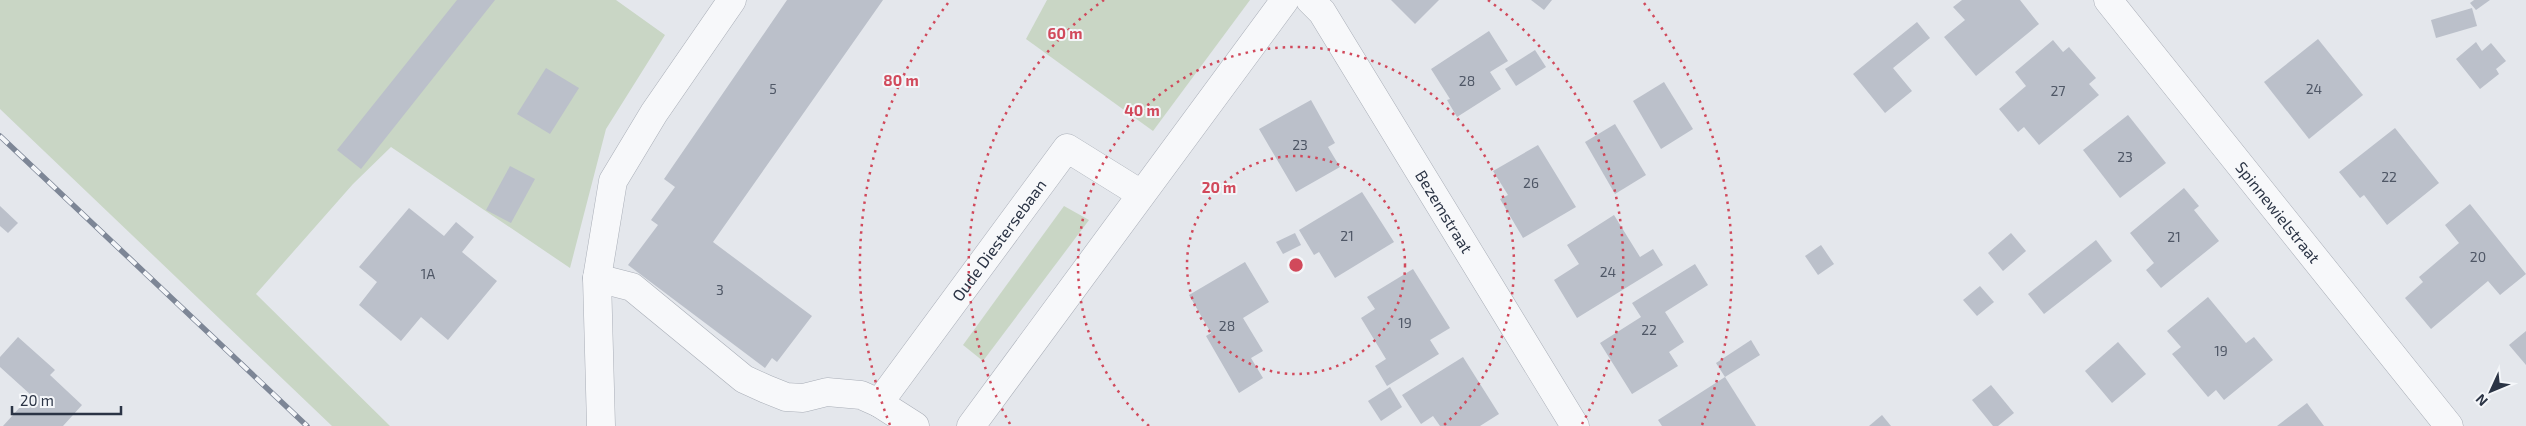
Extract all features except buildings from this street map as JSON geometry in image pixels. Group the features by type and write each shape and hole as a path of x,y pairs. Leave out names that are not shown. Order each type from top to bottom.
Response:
{"street":[{"path":"602,426 597,278 613,181 654,113 732,0"},
{"path":"971,426 1285,0"},
{"name":"Bezemstraat","path":"1310,0 1322,12 1575,426"},
{"name":"Spinnewielstraat","path":"2108,0 2449,426"},
{"name":"Oude Diestersebaan","path":"879,403 1067,148 1141,194"},
{"path":"597,278 632,287 744,379 766,390 786,397 803,398 827,392 861,395 879,403 915,426"}],"green space":[{"path":"0,0 616,0 665,35 606,129 570,268 391,147 353,184 256,294 390,426 332,426 0,109"},
{"path":"1047,0 1250,0 1153,131 1026,39"},
{"path":"1064,206 1089,220 983,361 963,345"}],"railway":[{"path":"0,136 307,426"}]}
